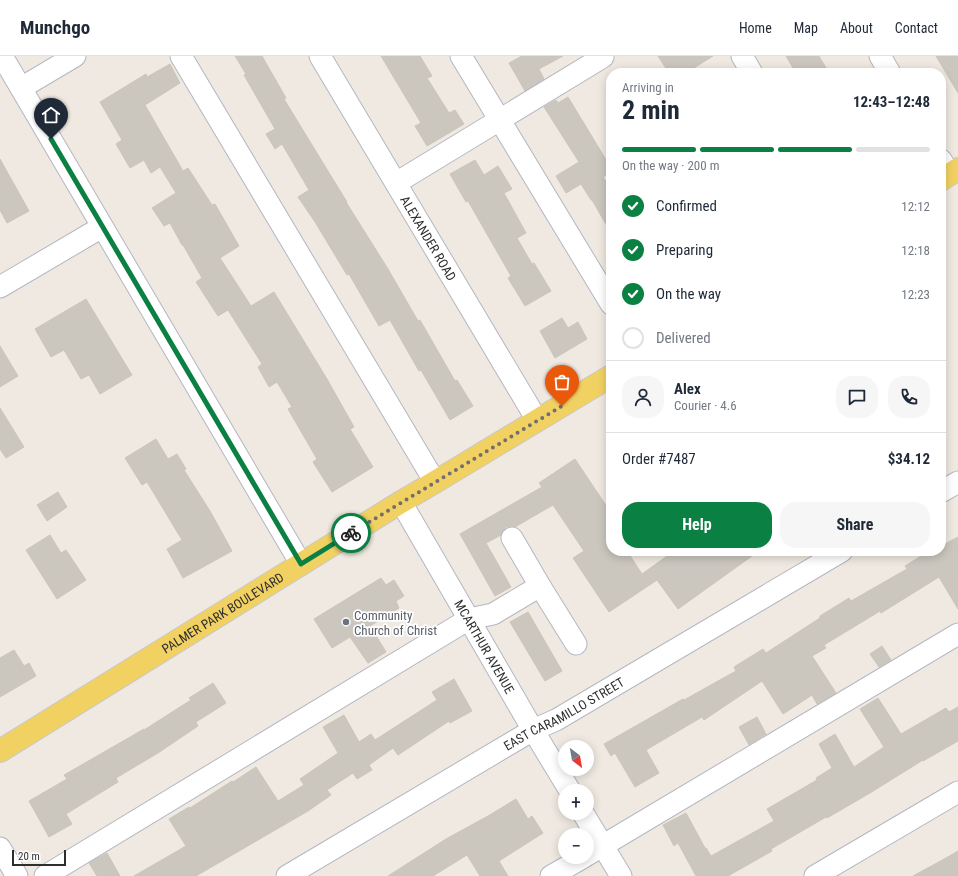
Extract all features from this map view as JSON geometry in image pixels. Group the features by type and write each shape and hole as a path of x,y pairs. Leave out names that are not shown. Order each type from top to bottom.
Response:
{"main road":[{"name":"PALMER PARK BOULEVARD","path":"0,751 401,502 606,379"}],"street":[{"path":"2,56 301,564"},
{"path":"22,88 75,56"},
{"path":"181,56 435,482"},
{"name":"ALEXANDER ROAD","path":"320,56 537,420"},
{"path":"461,56 606,296"},
{"path":"742,56 749,68"},
{"path":"880,56 887,68"},
{"path":"396,183 500,120 606,62"},
{"path":"0,287 102,227"},
{"path":"946,489 958,482"},
{"name":"MCARTHUR AVENUE","path":"401,502 566,784"},
{"path":"512,538 576,644"},
{"name":"EAST CARAMILLO STREET","path":"286,876 533,730 556,720 834,556"},
{"path":"45,876 469,619 493,614 540,586"},
{"path":"595,850 958,634"},
{"path":"815,876 958,792"},
{"path":"585,820 595,850 621,876"},
{"path":"0,848 17,876"},
{"path":"551,876 572,864"}],"building":[{"path":"235,56 262,56 286,98 284,99 346,202 388,269 418,321 420,320 455,381 457,380 473,406 450,420 421,370 419,371 390,320 379,326 349,274 347,275 298,197 309,190 282,144 275,149 266,134 275,129 244,75 246,74"},
{"path":"381,56 420,56 432,76 427,78 449,113 455,110 464,124 427,146 415,126 421,123"},
{"path":"522,56 563,56 539,69 544,79 525,91 509,63"},
{"path":"658,56 713,56 694,68 666,68"},
{"path":"786,56 819,56 826,68 793,68"},
{"path":"936,56 958,56 958,93 946,73 946,68 943,68"},
{"path":"170,64 180,83 145,105 183,171 188,168 212,205 215,204 239,246 220,258 251,306 274,292 327,379 354,427 350,429 373,467 332,492 313,462 317,459 288,409 292,407 277,382 269,387 258,367 262,364 228,310 218,316 196,282 202,278 170,223 164,226 152,208 176,193 160,167 151,173 144,160 130,168 116,144 122,140 100,102 146,74 147,77"},
{"path":"568,97 606,160 606,175 603,177 606,182 606,224 581,184 566,193 556,176 579,162 544,107 556,100 558,103"},
{"path":"0,159 29,211 7,223 0,210"},
{"path":"475,160 484,175 498,166 512,189 504,193 526,233 517,238 532,264 534,263 551,291 525,306 508,278 511,276 468,201 466,202 450,174"},
{"path":"86,299 132,375 100,394 89,375 81,379 64,350 51,357 35,329"},
{"path":"562,318 568,328 578,322 587,339 555,358 540,331"},
{"path":"0,346 18,376 0,387"},
{"path":"0,408 24,447 6,458 0,449"},
{"path":"156,439 168,459 177,454 186,469 184,470 210,511 232,551 183,578 167,549 182,540 147,482 142,485 125,458"},
{"path":"575,459 606,506 606,556 630,556 642,574 667,556 752,556 678,609 657,580 609,612 573,558 584,551 553,505 515,527 506,527 501,535 486,543 511,587 495,596 460,534 542,487 539,483"},
{"path":"58,492 67,507 47,521 37,505"},
{"path":"50,535 61,553 66,550 86,580 57,599 26,550"},
{"path":"958,537 958,609 939,577 881,613 880,611 824,645 826,648 812,656 836,693 817,704 812,695 783,714 762,681 704,720 702,717 646,750 659,773 635,787 615,753 611,756 604,744 736,671 734,667 763,649 766,653 849,598 851,601 907,569 905,566 921,556 946,556 946,543"},
{"name":"Community Church of Christ","path":"381,578 386,585 394,580 404,596 396,601 399,608 370,626 386,652 368,663 350,637 332,648 314,619"},
{"path":"528,612 562,671 545,681 510,622"},
{"path":"882,646 891,660 879,667 870,654"},
{"path":"14,650 24,666 29,663 36,676 0,697 0,658"},
{"path":"454,679 472,711 450,723 449,721 398,755 393,748 369,765 372,770 357,779 353,773 327,790 331,795 308,811 196,876 134,876 186,846 169,819 189,807 190,808 256,767 278,801 304,785 300,779 338,753 323,727 344,715 359,742 371,734 375,740 437,700 432,692"},
{"path":"213,683 226,703 196,722 198,726 158,753 116,778 118,782 66,814 72,824 49,837 29,801 67,779 64,775 144,730 191,700 189,698"},
{"path":"878,698 901,734 946,708 949,712 958,707 958,741 771,849 772,851 728,876 696,876 678,843 674,846 663,825 686,813 711,856 774,821 767,809 817,780 816,778 832,768 819,744 835,734 854,767 884,747 860,709"},
{"path":"757,717 766,734 749,745 739,727"},
{"path":"516,799 528,819 532,816 543,833 499,861 508,876 480,876 467,855 433,876 388,876 446,839"},
{"path":"958,851 958,876 913,876 946,858"},
{"path":"107,853 120,876 97,876 89,863"}],"way so far":[{"path":"351,533 562,406"}],"place":[{"name":"Community Church of Christ","path":"346,622"}],"route":[{"path":"51,139 301,564 351,533"}]}
